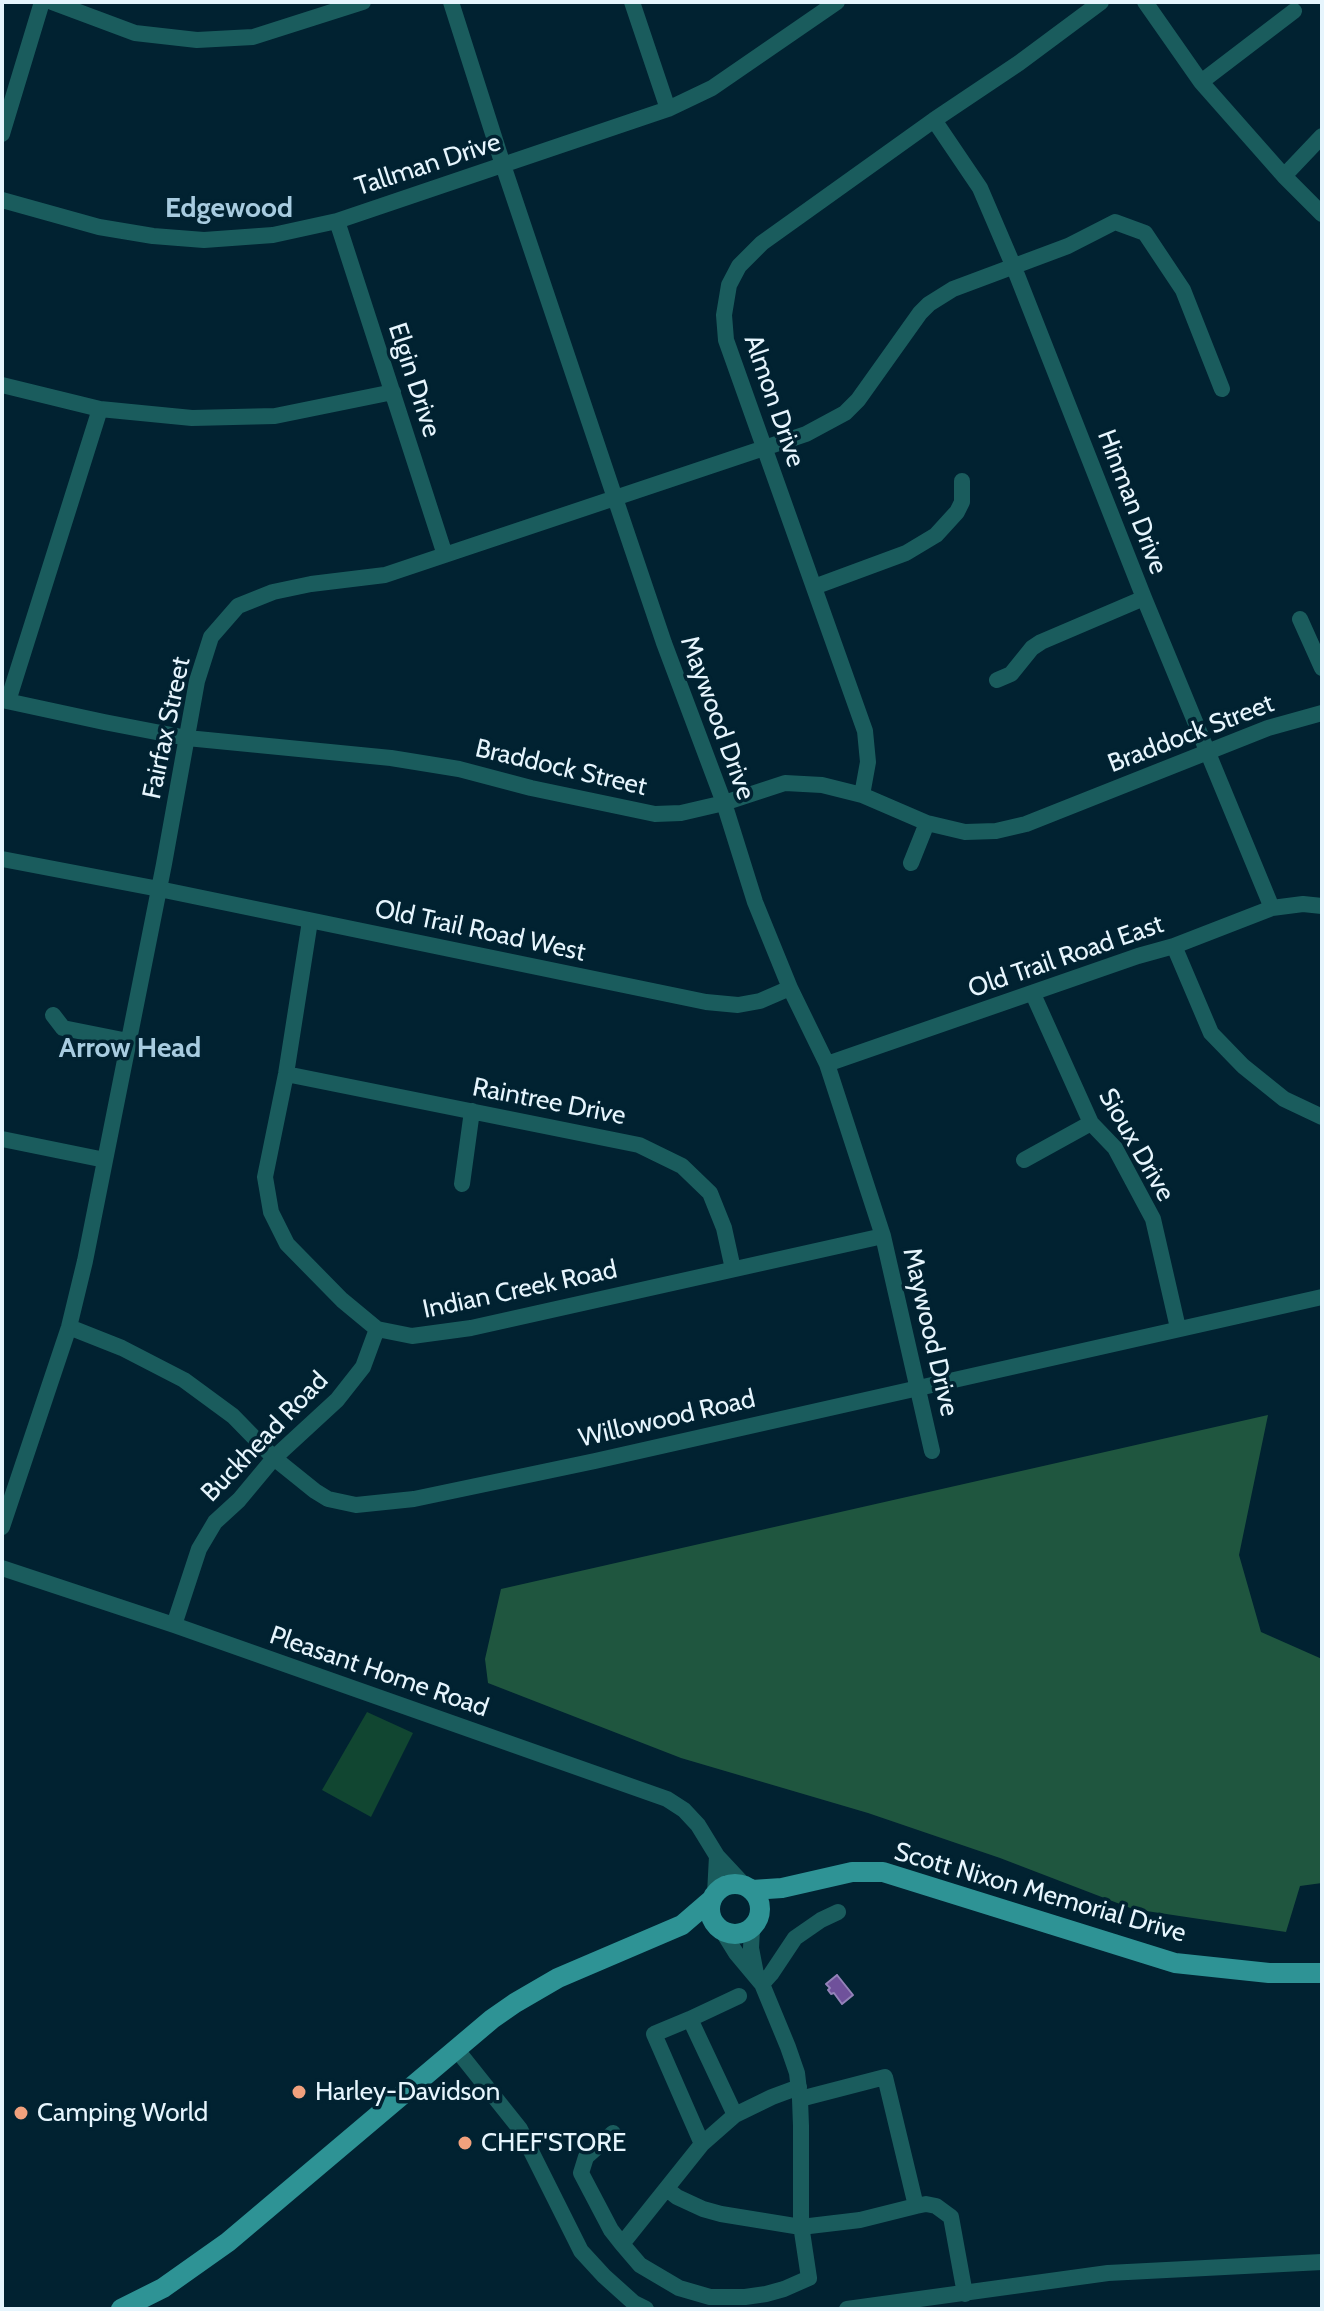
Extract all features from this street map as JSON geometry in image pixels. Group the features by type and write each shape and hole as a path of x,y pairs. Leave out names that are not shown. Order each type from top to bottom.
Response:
{"main road":[{"name":"Scott Nixon Memorial Drive","path":"749,1888 792,1885 852,1872 883,1872 1175,1963 1269,1973 1322,1973"},
{"path":"121,2309 163,2288 206,2259 492,2019 535,1991 558,1978 682,1925 728,1885 749,1888 758,1897 756,1921"},
{"path":"682,1925 736,1935 776,1904 792,1885"},
{"path":"713,1897 711,1917 720,1930"}],"street":[{"path":"2,134 42,2"},
{"path":"52,2 135,33 197,40 253,37 363,2"},
{"name":"Maywood Drive","path":"451,2 615,498 664,643 724,803 755,902 790,988 827,1064 883,1236 932,1451"},
{"path":"632,2 668,109"},
{"name":"Tallman Drive","path":"2,200 99,227 204,240 273,235 337,221 668,109 712,88 837,2"},
{"name":"Almon Drive","path":"862,795 868,762 865,731 726,340 725,300 735,272 762,243 1101,2"},
{"path":"1145,2 1201,82 1322,214"},
{"path":"1201,82 1294,11"},
{"name":"Hinman Drive","path":"934,120 980,188 1272,908"},
{"path":"1284,176 1322,136"},
{"name":"Elgin Drive","path":"337,221 445,555"},
{"name":"Fairfax Street","path":"2,1527 69,1327 85,1261 197,681 211,637 238,606 273,592 385,575 806,434 845,413 868,388 929,304 953,289 1068,246 1115,222 1145,233 1183,290 1222,389"},
{"path":"2,385 100,409 192,418 275,416 393,392"},
{"path":"5,700 100,409"},
{"path":"814,587 906,553 928,541 957,512 962,502 962,481"},
{"path":"997,680 1011,674 1032,648 1041,642 1144,598"},
{"path":"1300,619 1322,668"},
{"name":"Braddock Street","path":"5,700 187,738 391,758 459,769 531,788 655,814 681,813 724,803 785,783 822,785 862,795 927,823 965,832 996,831 1026,824 1268,728 1322,713"},
{"path":"911,863 927,823"},
{"name":"Old Trail Road West","path":"2,859 706,1002 738,1005 760,1001 790,988"},
{"name":"Old Trail Road East","path":"827,1064 1174,946 1272,908 1303,904 1322,906"},
{"path":"310,921 286,1074 265,1177 271,1212 287,1244 342,1300 377,1329"},
{"path":"1174,946 1211,1033 1243,1066 1284,1099 1322,1117"},
{"name":"Sioux Drive","path":"1033,994 1091,1123 1115,1148 1153,1219 1178,1328"},
{"path":"53,1015 63,1028 128,1041"},
{"name":"Raintree Drive","path":"286,1074 639,1145 682,1166 710,1193 724,1228 733,1269"},
{"path":"462,1184 472,1111"},
{"path":"1024,1160 1091,1123"},
{"path":"2,1139 105,1160"},
{"name":"Indian Creek Road","path":"377,1329 412,1336 471,1328 883,1236"},
{"name":"Willowood Road","path":"69,1327 122,1348 184,1380 233,1416 274,1458 328,1499 356,1505 414,1499 595,1461 1322,1297"},
{"name":"Buckhead Road","path":"174,1625 199,1549 215,1522 239,1500 274,1458 337,1400 363,1367 377,1329"},
{"name":"Pleasant Home Road","path":"2,1568 174,1625 667,1799 684,1810 698,1825 717,1856 749,1888"},
{"path":"713,1897 717,1856"},
{"path":"759,1980 771,1974 795,1938 838,1912"},
{"path":"613,2133 586,2157 581,2173 611,2230 640,2265 679,2288 710,2297 745,2297 784,2289 809,2278 801,2227 797,2073 759,1980 751,1948 756,1921"},
{"path":"720,1930 759,1980"},
{"path":"702,2144 654,2034 739,1996"},
{"path":"690,2019 735,2115"},
{"path":"457,2050 520,2129 581,2251 634,2303 646,2309"},
{"path":"622,2244 702,2144 735,2115 772,2097 885,2077 916,2206"},
{"path":"667,2189 703,2209 801,2227 860,2220 926,2204 936,2206 951,2217 965,2294"},
{"path":"847,2309 1108,2273 1322,2262"}],"green space":[{"path":"1268,1415 1239,1555 1261,1632 1322,1659 1322,1883 1300,1886 1286,1932 1133,1909 1000,1858 868,1813 681,1758 488,1683 485,1659 501,1589"},
{"path":"367,1712 413,1733 371,1817 322,1790"}],"shaded area":[{"path":"837,1975 853,1995 842,2004 826,1984"}],"place":[{"name":"Harley-Davidson","path":"299,2092"},
{"name":"Camping World","path":"21,2113"},
{"name":"CHEF'STORE","path":"465,2143"}],"district":[{"name":"Edgewood","path":"229,209"},
{"name":"Arrow Head","path":"130,1049"}]}
